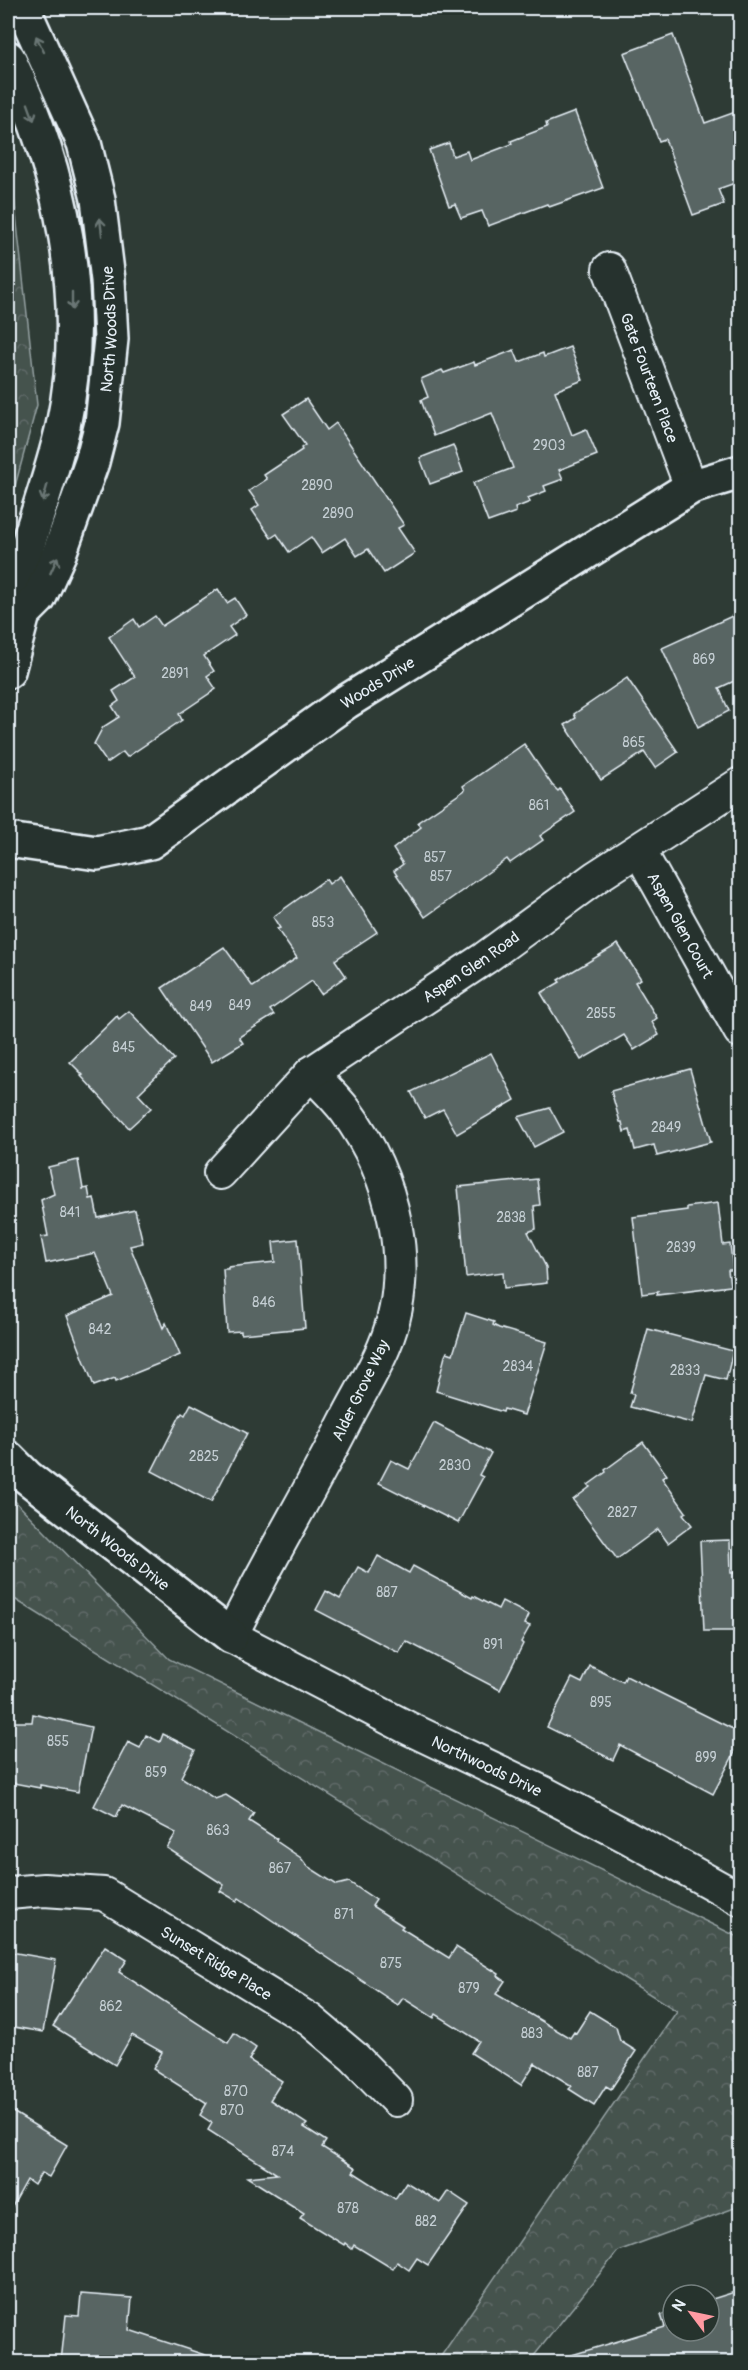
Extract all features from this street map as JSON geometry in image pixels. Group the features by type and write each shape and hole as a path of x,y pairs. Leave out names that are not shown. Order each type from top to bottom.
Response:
{"street":[{"name":"North Woods Drive","path":"8,670 23,614 39,598 55,563 92,462 102,423 111,339 108,280 98,200 84,143 23,8"},
{"name":"North Woods Drive","path":"8,58 26,96 46,151 64,218 72,287 70,385 53,464 21,564 13,597 23,614"},
{"name":"Gate Fourteen Place","path":"609,269 691,487"},
{"name":"Woods Drive","path":"8,840 96,853 150,842 346,702 691,487 741,472"},
{"name":"Aspen Glen Road","path":"220,1173 311,1073 476,964 596,877 741,784"},
{"name":"Aspen Glen Court","path":"639,850 741,1031"},
{"name":"Alder Grove Way","path":"231,1636 314,1483 384,1346 397,1295 398,1242 387,1190 377,1165 350,1117 311,1073"},
{"name":"North Woods Drive","path":"8,1458 27,1477 231,1636"},
{"name":"Northwoods Drive","path":"231,1636 408,1728 563,1803 741,1899"},
{"name":"Sunset Ridge Place","path":"8,1893 44,1890 104,1894 310,2020 354,2057 396,2100"}],"green space":[{"path":"8,142 37,405 8,512"},
{"path":"8,1494 169,1659 740,1938 740,2206 618,2251 529,2362 437,2362 677,2011 8,1595"}],"building":[{"path":"673,35 705,123 741,110 741,181 718,189 724,204 693,215 665,139 659,141 624,53"},
{"path":"575,112 603,188 549,207 547,204 488,226 482,211 461,218 455,204 449,206 429,150 449,143 453,156 467,151 470,160 512,144 511,141 547,127 546,123"},
{"path":"570,347 583,380 555,391 572,435 586,429 597,455 559,470 563,479 544,486 546,491 528,498 530,502 515,508 516,512 488,522 473,483 513,468 492,413 434,436 421,400 428,397 421,379 442,370 444,373 474,362 475,365 514,350 519,362 543,353 544,357"},
{"path":"306,399 327,430 336,423 404,525 398,528 415,553 384,573 368,549 357,556 345,538 322,553 311,537 289,552 277,534 271,538 252,510 259,505 249,491 267,479 264,475 302,450 301,448 305,445 283,414"},
{"path":"453,445 463,472 430,484 420,458"},
{"path":"218,589 227,603 235,598 246,615 229,627 235,635 204,656 214,671 207,676 216,689 179,714 182,720 127,757 123,752 107,763 94,744 103,727 119,717 112,706 119,701 113,691 135,677 109,637 134,619 139,627 155,616 162,626"},
{"path":"741,612 741,678 719,688 729,711 698,727 662,648"},
{"path":"627,678 678,752 655,768 644,752 601,780 565,725 576,718 574,714"},
{"path":"524,744 552,785 558,791 560,789 575,812 540,836 543,840 510,863 507,859 425,917 394,871 403,864 393,849 421,827 418,822 465,790 463,786"},
{"path":"340,876 377,932 335,960 346,976 321,994 312,981 270,1010 274,1015 239,1037 243,1043 212,1062 162,988 224,947 253,987 297,958 277,929 280,928 273,917 326,879 329,884"},
{"path":"618,944 641,979 635,982 657,1018 652,1022 659,1035 634,1050 624,1035 581,1060 541,993 560,982 558,980"},
{"path":"129,1011 174,1059 138,1094 151,1108 129,1128 70,1062 117,1016 119,1019"},
{"path":"491,1053 515,1100 457,1134 443,1109 425,1118 411,1092"},
{"path":"690,1069 711,1142 657,1156 654,1145 635,1150 630,1130 624,1132 611,1091"},
{"path":"550,1108 563,1132 534,1147 518,1117"},
{"path":"78,1160 83,1189 88,1188 90,1199 94,1198 98,1218 135,1210 143,1243 130,1246 163,1328 166,1323 180,1355 116,1381 115,1378 94,1386 67,1316 113,1296 95,1253 46,1263 41,1237 48,1236 41,1200 54,1194 48,1167"},
{"path":"537,1179 540,1205 534,1206 536,1229 528,1232 546,1267 547,1283 504,1288 503,1272 466,1277 458,1187"},
{"path":"718,1203 723,1245 730,1244 733,1270 728,1270 730,1286 657,1295 658,1292 642,1294 633,1217 687,1210 687,1207"},
{"path":"298,1239 305,1328 241,1334 241,1331 227,1332 223,1269 275,1262 273,1242"},
{"path":"466,1313 494,1322 493,1325 499,1328 547,1342 524,1415 504,1409 503,1412 436,1391 445,1356 447,1352 453,1354"},
{"path":"648,1329 733,1351 726,1380 706,1375 692,1423 630,1407 634,1395 630,1393"},
{"path":"191,1404 247,1433 211,1502 152,1471 180,1416 182,1413 185,1415"},
{"path":"434,1423 491,1453 479,1475 483,1477 458,1523 379,1483 391,1460 409,1469"},
{"path":"643,1442 667,1475 662,1478 686,1512 683,1514 692,1525 668,1543 658,1529 617,1559 573,1500 606,1472 605,1470"},
{"path":"730,1540 731,1573 740,1573 741,1631 704,1631 700,1541"},
{"path":"378,1556 409,1573 413,1566 472,1598 473,1596 498,1609 502,1601 529,1615 525,1624 530,1626 500,1690 406,1641 399,1653 316,1610 326,1591 340,1599 358,1567 369,1573"},
{"path":"590,1666 623,1682 626,1676 741,1733 735,1752 713,1794 620,1745 613,1760 547,1727 572,1678 582,1683"},
{"path":"33,1714 91,1727 78,1792 8,1782 8,1722 32,1722"},
{"path":"163,1734 195,1750 181,1777 215,1799 226,1795 254,1813 249,1821 277,1839 276,1841 301,1858 307,1866 337,1885 349,1882 376,1900 372,1906 403,1926 401,1928 449,1958 456,1947 499,1974 498,1976 505,1981 496,1994 570,2038 574,2032 576,2033 590,2011 616,2027 620,2041 636,2051 611,2089 606,2086 594,2105 569,2089 572,2086 535,2063 521,2085 471,2053 479,2041 436,2014 434,2018 403,1998 398,2005 239,1898 237,1901 220,1891 224,1885 167,1848 176,1833 122,1805 116,1817 94,1806 128,1742 140,1748 146,1735 160,1742"},
{"path":"105,1946 127,1960 119,1972 228,2043 234,2033 256,2048 249,2060 282,2081 270,2100 307,2124 304,2127 326,2141 322,2147 356,2168 353,2172 395,2199 406,2182 440,2203 448,2191 469,2205 428,2265 417,2258 409,2270 397,2262 393,2269 354,2245 352,2249 345,2243 344,2245 300,2218 304,2213 247,2177 277,2174 208,2130 212,2123 200,2115 207,2103 153,2069 162,2052 132,2035 115,2065 53,2026"},
{"path":"11,1952 56,1960 43,2032 8,2026 8,1971"},
{"path":"8,2109 67,2145 49,2177 41,2173 34,2185 27,2180 8,2214"},
{"path":"741,2290 741,2362 566,2362 565,2357 661,2328 661,2343 721,2343 721,2296"},
{"path":"81,2294 132,2298 129,2330 214,2358 213,2362 61,2362 66,2315 79,2316"}]}
